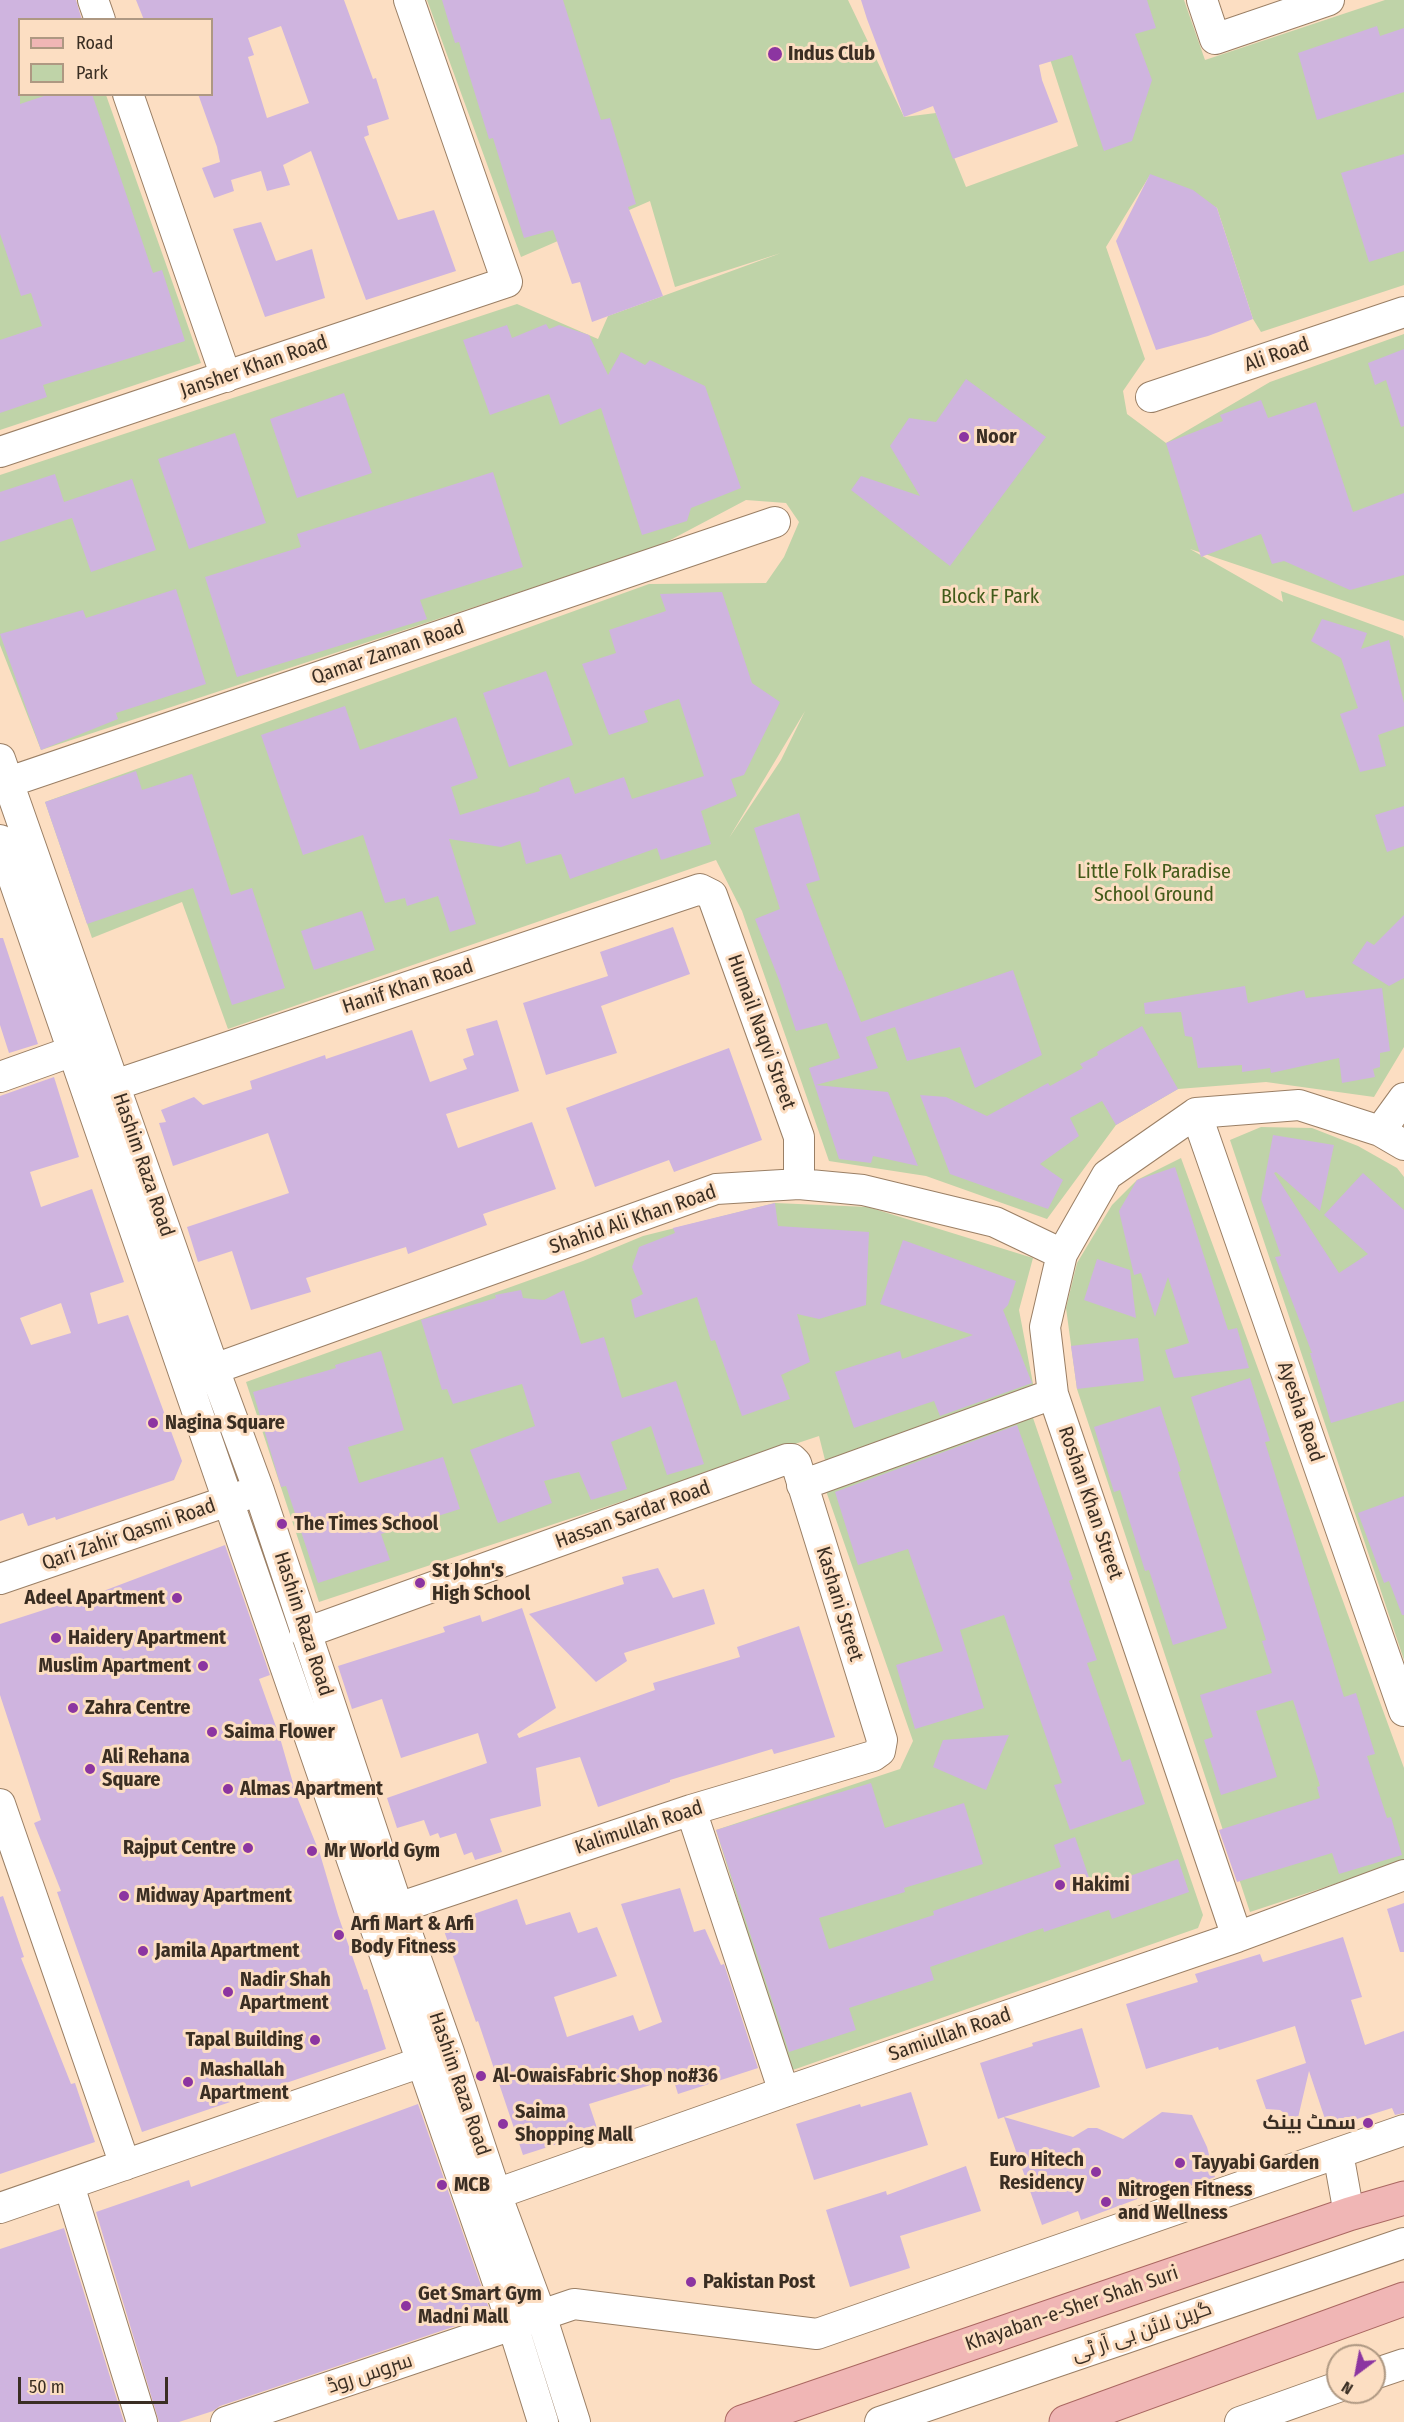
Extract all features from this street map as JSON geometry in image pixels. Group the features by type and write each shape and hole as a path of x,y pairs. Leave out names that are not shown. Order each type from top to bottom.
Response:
{"main road":[{"name":"Khayaban-e-Sher Shah Suri","path":"742,2422 1404,2197"},
{"path":"1066,2422 1404,2300"}],"street":[{"path":"93,0 99,18"},
{"name":"Jansher Khan Road","path":"0,452 507,282 409,0"},
{"path":"1202,0 1215,39 1329,0"},
{"path":"129,96 226,377"},
{"name":"Ali Road","path":"1150,397 1404,312"},
{"name":"Qamar Zaman Road","path":"2,775 775,522"},
{"name":"Hashim Raza Road","path":"2,775 259,1491 398,1908 450,2052 496,2194 541,2315 575,2422"},
{"name":"Hashim Raza Road","path":"0,840 513,2326 543,2422"},
{"name":"Hanif Khan Road","path":"115,1085 700,889"},
{"name":"Humail Naqvi Street","path":"700,889 712,895 799,1137 799,1184"},
{"path":"0,1077 72,1052"},
{"path":"1196,1113 1299,1105 1392,1138 1404,1098"},
{"name":"Roshan Khan Street","path":"1196,1113 1107,1175 1062,1254 1045,1327 1053,1394 1237,1937"},
{"name":"Ayesha Road","path":"1196,1113 1404,1711"},
{"name":"Shahid Ali Khan Road","path":"214,1369 716,1189 799,1184 864,1190 995,1222 1062,1254"},
{"name":"Hassan Sardar Road","path":"305,1633 797,1472 1053,1394"},
{"name":"Kashani Street","path":"797,1472 882,1740 880,1750"},
{"name":"Qari Zahir Qasmi Road","path":"0,1579 259,1491"},
{"name":"Kalimullah Road","path":"398,1908 691,1810 873,1756 880,1750"},
{"path":"0,1804 125,2165"},
{"path":"691,1810 784,2092"},
{"name":"Samiullah Road","path":"496,2194 784,2092 1237,1937 1404,1875"},
{"path":"0,2208 450,2052"},
{"name":"سروس روڈ","path":"226,2422 574,2304 818,2334 1404,2130"},
{"path":"1338,2153 1360,2211"},
{"path":"69,2185 142,2422"},
{"name":"گرین لائن بی آر ٹی","path":"880,2422 1404,2243"},
{"path":"1386,2370 1404,2364"},
{"path":"1240,2422 1326,2391"}],"green space":[{"path":"0,0 18,18 18,96 106,96 201,363 0,430"},
{"path":"427,0 848,0 904,117 936,113 966,187 1078,146 1031,0 1184,0 1205,60 1385,0 1404,0 1404,285 1261,332 1253,319 1217,208 1150,175 1106,247 1145,359 1123,391 1127,414 1166,443 1270,382 1404,334 1404,621 1190,549 1283,602 1281,591 1403,636 1404,1047 1374,1097 1266,1082 1178,1089 1116,1125 1047,1219 926,1176 829,1161 742,911 716,860 228,1029 182,902 92,938 45,802 649,584 766,583 784,557 799,522 786,503 746,500 659,546 41,750 0,645 0,475 517,304 598,339 608,316 781,253 675,287 650,201 521,257","holes":["805,711 781,760 729,838"]},
{"path":"1261,1127 1312,1128 1358,1146 1397,1168 1404,1177 1404,1660 1230,1140"},
{"path":"1181,1158 1404,1768 1404,1861 1250,1912 1077,1389 1066,1308 1077,1263 1112,1205 1137,1180"},
{"path":"775,1203 868,1207 1033,1258 1019,1310 1034,1389 825,1460 819,1436 319,1602 246,1382 583,1261 643,1236"},
{"path":"1032,1415 1203,1915 1198,1928 790,2071 716,1830 900,1769 913,1741 824,1485"}],"building":[{"path":"0,0 76,0 81,18 18,18 18,96 20,96 20,104 44,96 93,96 153,273 162,270 185,341 43,385 47,397 0,413 0,340 42,326 31,293 21,296 0,234"},
{"path":"136,0 344,0 373,79 376,78 389,119 367,126 369,135 364,137 398,220 434,210 456,271 366,300 311,151 283,165 290,185 267,191 261,171 231,180 234,191 214,198 202,168 220,162 199,96 213,96 213,18 143,18","holes":["281,26 309,103 267,118 248,57 254,55 248,38"]},
{"path":"442,0 563,0 601,120 610,118 636,204 628,207 663,296 592,322 580,282 572,284 553,230 524,238 493,138 489,139 459,42 455,43"},
{"path":"861,0 1147,0 1156,28 1135,34 1152,80 1132,141 1104,151 1072,55 1039,65 1042,80 1058,122 953,159 933,106 904,117"},
{"path":"1377,26 1380,36 1404,28 1404,92 1317,120 1298,53"},
{"path":"1404,154 1404,251 1369,262 1341,173"},
{"path":"1150,174 1193,190 1217,208 1253,319 1208,336 1156,350 1116,241"},
{"path":"261,222 276,261 312,249 325,298 265,317 233,229"},
{"path":"546,324 549,329 559,325 589,335 608,375 621,352 645,365 650,360 705,386 741,488 691,508 687,521 642,535 601,408 560,425 549,394 490,415 463,340 507,325 512,338"},
{"path":"1404,349 1404,426 1401,427 1386,380 1375,385 1368,363"},
{"path":"966,379 1046,437 950,566 851,490 861,476 920,496 890,446 909,418 936,422"},
{"path":"344,393 372,473 297,498 270,419"},
{"path":"1261,400 1268,418 1316,402 1353,512 1404,493 1404,575 1350,590 1284,561 1272,564 1261,534 1201,557 1166,443 1223,421 1220,415"},
{"path":"235,433 266,523 189,549 158,459"},
{"path":"493,472 523,567 420,600 427,619 237,677 205,577 301,547 297,534"},
{"path":"55,474 64,502 132,479 156,550 91,572 72,518 0,542 0,492"},
{"path":"176,589 206,684 116,713 118,719 41,750 0,634 83,610 86,618"},
{"path":"722,592 752,683 780,702 744,775 731,779 737,796 701,811 711,844 661,860 657,848 570,879 561,854 526,864 520,841 501,847 449,839 476,924 450,932 438,896 407,906 405,898 385,903 363,835 303,855 261,735 345,706 360,750 456,717 478,778 451,787 460,815 540,791 539,788 569,777 575,794 624,777 632,799 704,776 679,699 644,711 648,722 609,735 582,664 616,653 609,630 666,611 660,594"},
{"path":"1322,619 1367,633 1361,649 1389,640 1404,703 1404,726 1378,735 1386,766 1360,772 1340,714 1358,708 1341,658 1311,641"},
{"path":"546,671 573,745 509,767 483,693"},
{"path":"136,771 142,790 192,774 231,895 252,888 285,988 232,1005 193,888 87,924 45,802"},
{"path":"1404,806 1404,846 1387,852 1375,815"},
{"path":"799,813 820,880 806,884 861,1022 1013,970 1042,1055 975,1088 960,1047 907,1061 895,1027 866,1037 878,1068 816,1085 888,1092 918,1166 873,1156 871,1163 839,1159 809,1068 840,1058 827,1023 796,1031 755,919 780,909 754,828"},
{"path":"362,911 375,950 314,970 301,931"},
{"path":"1404,915 1404,978 1389,986 1352,963 1367,941 1374,945"},
{"path":"673,927 690,974 601,1006 617,1053 546,1075 523,1003 608,976 600,952"},
{"path":"0,938 3,938 38,1044 9,1053 0,1025"},
{"path":"1245,986 1248,1003 1304,990 1306,998 1382,988 1390,1051 1380,1053 1380,1067 1373,1069 1375,1077 1342,1083 1339,1058 1271,1073 1270,1068 1242,1072 1242,1065 1198,1068 1192,1037 1185,1036 1181,1012 1145,1014 1144,1003"},
{"path":"497,1020 519,1091 446,1114 458,1148 532,1122 556,1189 483,1214 487,1225 408,1254 406,1247 306,1278 311,1292 251,1310 232,1251 198,1262 187,1227 289,1193 268,1133 173,1166 159,1123 166,1122 161,1110 194,1097 203,1105 252,1089 250,1081 325,1055 326,1059 412,1030 430,1082 467,1069 463,1059 474,1055 466,1029"},
{"path":"1142,1026 1178,1089 1116,1125 1102,1101 1070,1118 1079,1136 1040,1164 1063,1180 1048,1209 950,1174 920,1095 946,1097 987,1116 1048,1083 1050,1086 1083,1068 1080,1064"},
{"path":"729,1048 762,1140 674,1172 669,1160 595,1187 566,1108"},
{"path":"54,1077 79,1157 30,1172 41,1207 92,1189 124,1282 90,1293 98,1324 128,1315 182,1461 174,1480 56,1520 55,1517 28,1526 23,1513 0,1521 0,1096","holes":["61,1303 71,1333 31,1345 20,1318"]},
{"path":"1273,1135 1334,1145 1320,1211 1276,1172 1274,1173 1339,1273 1368,1254 1324,1215 1363,1173 1404,1210 1404,1401 1331,1423 1310,1353 1312,1353 1275,1257 1281,1256 1261,1199"},
{"path":"1175,1167 1228,1330 1237,1328 1249,1368 1174,1378 1165,1350 1189,1343 1168,1277 1155,1317 1141,1273 1134,1275 1119,1211 1137,1180"},
{"path":"775,1203 778,1226 869,1232 866,1305 819,1319 797,1314 810,1362 781,1375 790,1399 742,1416 715,1340 711,1341 697,1297 635,1318 631,1300 643,1294 632,1267 639,1247 675,1233 673,1228"},
{"path":"903,1240 1016,1281 1008,1305 1003,1310 1032,1383 940,1416 934,1401 854,1428 835,1372 900,1351 902,1359 973,1335 880,1304"},
{"path":"1097,1259 1130,1270 1136,1318 1084,1300"},
{"path":"521,1290 523,1298 544,1300 564,1290 581,1344 604,1337 622,1398 676,1381 704,1464 667,1475 651,1426 611,1442 627,1489 591,1500 579,1472 544,1481 552,1503 498,1523 470,1450 535,1426 522,1384 453,1404 447,1389 442,1390 421,1320 496,1298 495,1295"},
{"path":"1138,1338 1144,1381 1077,1389 1071,1346"},
{"path":"381,1351 404,1430 348,1447 359,1483 443,1457 460,1509 381,1534 390,1560 318,1583 286,1486 281,1487 253,1392 336,1368 335,1365"},
{"path":"1250,1378 1270,1441 1265,1442 1344,1697 1356,1693 1375,1754 1367,1756 1387,1818 1391,1817 1402,1855 1339,1874 1332,1853 1237,1882 1219,1830 1320,1798 1317,1787 1320,1786 1293,1700 1256,1711 1277,1777 1221,1795 1204,1740 1213,1737 1200,1695 1272,1673 1262,1641 1266,1640 1191,1397"},
{"path":"1160,1406 1181,1471 1178,1472 1227,1628 1173,1645 1149,1570 1145,1571 1120,1490 1114,1492 1094,1427"},
{"path":"1017,1425 1073,1579 1069,1581 1097,1660 1087,1663 1122,1762 1130,1759 1145,1804 1070,1830 1054,1785 1062,1783 1004,1615 960,1630 984,1708 915,1729 896,1665 943,1651 908,1549 858,1565 835,1492"},
{"path":"1404,1496 1404,1615 1402,1615 1389,1581 1384,1583 1358,1513"},
{"path":"225,1545 270,1675 259,1679 280,1738 297,1797 320,1854 338,1915 364,1990 367,1989 386,2049 142,2132 57,1892 61,1891 34,1823 41,1820 0,1695 0,1624 106,1590"},
{"path":"658,1568 673,1598 704,1589 715,1624 624,1653 627,1661 596,1682 529,1614 624,1584 622,1577"},
{"path":"522,1608 556,1708 517,1734 519,1738 655,1690 653,1683 740,1657 737,1647 799,1626 835,1737 774,1754 772,1749 670,1780 670,1782 598,1807 580,1757 536,1768 541,1806 490,1819 502,1852 475,1860 472,1852 464,1855 456,1833 440,1838 438,1833 430,1836 424,1820 397,1828 387,1798 487,1763 478,1733 401,1758 382,1699 352,1709 338,1666 445,1632 443,1627 480,1615 482,1622"},
{"path":"1009,1735 986,1790 933,1767 943,1740"},
{"path":"871,1783 885,1828 964,1803 983,1864 904,1888 905,1892 819,1918 829,1949 934,1915 933,1911 1061,1867 1054,1845 1075,1837 1093,1889 1178,1859 1189,1892 1112,1919 1109,1910 1044,1932 1043,1928 930,1967 934,1980 849,2008 856,2030 789,2052 716,1830"},
{"path":"680,1888 694,1932 705,1929 721,1965 724,1964 758,2068 678,2094 673,2078 589,2104 598,2131 523,2155 478,2021 476,2022 442,1925 517,1899 526,1925 570,1912 578,1933 597,1927 617,1976 554,1997 567,2037 633,2015 639,2031 662,2022 621,1904"},
{"path":"3,1896 24,1957 21,1958 71,2084 75,2083 95,2142 0,2174 0,1897"},
{"path":"1404,1903 1404,1952 1400,1952 1387,1909"},
{"path":"1343,1937 1362,1997 1351,2000 1365,2045 1404,2031 1404,2113 1395,2115 1392,2108 1328,2128 1309,2071 1297,2122 1280,2110 1266,2109 1256,2080 1306,2063 1295,2026 1219,2050 1218,2047 1146,2069 1126,2004 1198,1982 1195,1974 1260,1954 1263,1962"},
{"path":"1082,2028 1100,2087 998,2119 980,2063 1033,2046 1032,2043"},
{"path":"911,2092 928,2145 814,2180 796,2124 860,2104 861,2107"},
{"path":"418,2104 491,2314 220,2406 213,2411 179,2422 159,2422 96,2212 189,2180 191,2187"},
{"path":"1162,2112 1192,2115 1207,2147 1215,2177 1163,2196 1148,2195 1081,2220 1078,2211 1042,2225 1004,2117 1073,2137 1088,2128 1097,2128 1123,2139"},
{"path":"966,2166 981,2211 900,2236 910,2268 850,2287 826,2210 886,2191 887,2195"},
{"path":"64,2228 124,2422 0,2422 0,2249"}],"place":[{"name":"Indus Club","path":"775,54"},
{"name":"Noor","path":"964,437"},
{"name":"Nagina Square","path":"153,1423"},
{"name":"The Times School","path":"282,1524"},
{"name":"St John's High School","path":"420,1583"},
{"name":"Adeel Apartment","path":"177,1598"},
{"name":"Haidery Apartment","path":"56,1638"},
{"name":"Muslim Apartment","path":"203,1666"},
{"name":"Zahra Centre","path":"73,1708"},
{"name":"Saima Flower","path":"212,1732"},
{"name":"Ali Rehana Square","path":"90,1769"},
{"name":"Almas Apartment","path":"228,1789"},
{"name":"Rajput Centre","path":"248,1848"},
{"name":"Mr World Gym","path":"312,1851"},
{"name":"Hakimi","path":"1060,1885"},
{"name":"Midway Apartment","path":"124,1896"},
{"name":"Arfi Mart & Arfi Body Fitness","path":"339,1935"},
{"name":"Jamila Apartment","path":"143,1951"},
{"name":"Nadir Shah Apartment","path":"228,1992"},
{"name":"Tapal Building","path":"315,2040"},
{"name":"Al-OwaisFabric Shop no#36","path":"481,2076"},
{"name":"Mashallah Apartment","path":"188,2082"},
{"name":"سمٹ بینک","path":"1368,2123"},
{"name":"Saima Shopping Mall","path":"503,2124"},
{"name":"Tayyabi Garden","path":"1180,2163"},
{"name":"Euro Hitech Residency","path":"1096,2172"},
{"name":"MCB","path":"442,2185"},
{"name":"Nitrogen Fitness and Wellness","path":"1106,2202"},
{"name":"Pakistan Post","path":"691,2282"},
{"name":"Get Smart Gym Madni Mall","path":"406,2306"}],"park label":[{"name":"Block F Park","path":"990,597"},
{"name":"Little Folk Paradise School Ground","path":"1154,884"}]}
